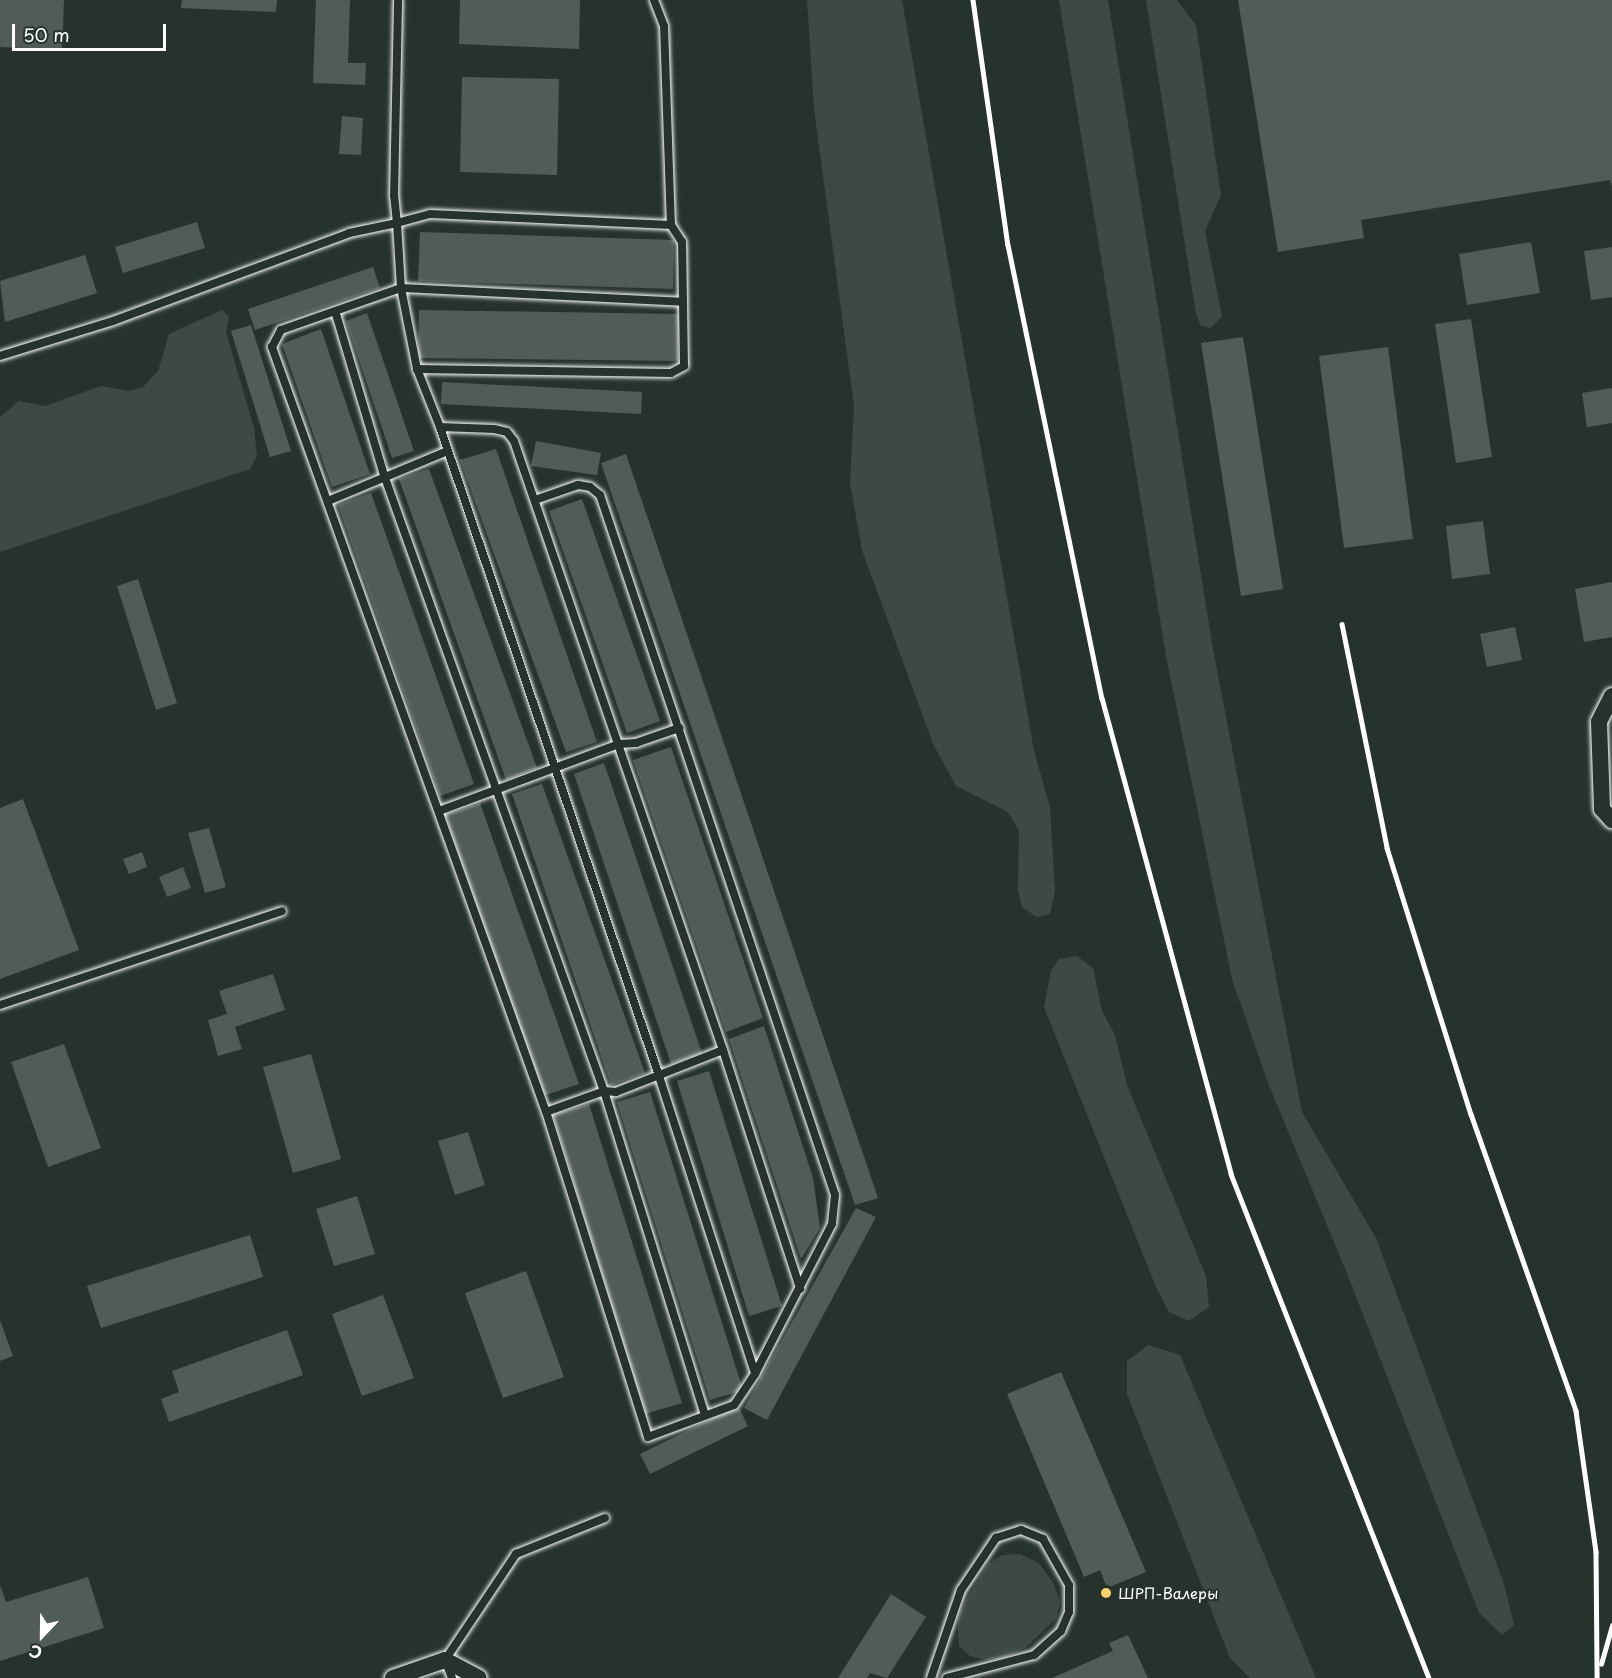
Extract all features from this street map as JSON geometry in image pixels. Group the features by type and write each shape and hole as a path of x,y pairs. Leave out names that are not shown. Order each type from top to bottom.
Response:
{"street":[{"path":"1612,696 1599,722 1602,809 1612,820"},
{"path":"393,1678 445,1660 479,1678"}],"lane":[{"path":"398,0 394,196 401,288 417,369 440,427 445,452 659,1076 755,1374"},
{"path":"417,369 671,373 684,366 682,242 671,225 664,26 654,0"},
{"path":"0,356 113,321 348,233 430,214 671,225"},
{"path":"535,500 578,485 590,487 600,495 835,1196 832,1224 741,1399 648,1437 546,1112 272,347 281,330 336,314 401,288 682,302"},
{"path":"336,314 384,475 604,1091 705,1415"},
{"path":"440,427 507,432 535,500 619,744 723,1050 800,1289"},
{"path":"327,501 384,475 445,452"},
{"path":"439,811 619,744 636,743 679,728"},
{"path":"0,1005 282,911"},
{"path":"546,1112 604,1091 616,1092 723,1050"},
{"path":"452,1678 445,1660 516,1554 605,1518"},
{"path":"931,1678 961,1590 996,1538 1021,1530 1043,1539 1069,1585 1069,1612 1061,1631 1034,1655 947,1678"}],"shaded area":[{"path":"807,0 902,0 1034,751 1050,807 1055,891 1050,914 1037,917 1022,907 1018,891 1019,831 1008,812 956,786 933,744 862,550 850,483 854,406 814,109"},
{"path":"1059,0 1108,0 1213,649 1302,1112 1376,1238 1504,1584 1514,1625 1502,1635 1479,1613 1346,1271 1268,1083 1232,979 1166,656"},
{"path":"1146,0 1177,0 1196,25 1221,195 1205,231 1222,316 1211,328 1201,326 1196,314"},
{"path":"222,310 229,316 226,332 254,428 257,456 250,469 0,552 0,417 19,401 45,406 101,386 129,391 143,387 158,371 169,334"},
{"path":"1077,956 1093,968 1102,1011 1115,1035 1127,1085 1206,1276 1209,1307 1189,1321 1169,1312 1156,1287 1044,1007 1051,971 1059,959"},
{"path":"1148,1345 1180,1355 1316,1678 1250,1678 1230,1658 1127,1394 1127,1361"},
{"path":"1020,1554 1039,1563 1054,1584 1060,1602 1056,1619 1025,1648 1002,1658 986,1660 970,1656 959,1646 958,1636 958,1618 965,1602 988,1564 1002,1555"}],"building":[{"path":"0,0 64,0 62,50 0,47"},
{"path":"182,0 277,0 276,12 181,8"},
{"path":"316,0 350,0 348,63 366,63 365,85 313,83"},
{"path":"460,0 580,0 579,49 459,44"},
{"path":"1238,0 1612,0 1612,187 1610,180 1361,220 1364,238 1278,252"},
{"path":"462,77 559,79 557,175 460,172"},
{"path":"342,116 363,118 361,155 339,154"},
{"path":"197,222 205,248 123,273 115,247"},
{"path":"420,232 674,240 673,289 418,281"},
{"path":"1531,242 1540,293 1467,305 1459,254"},
{"path":"1612,247 1612,297 1591,300 1584,251"},
{"path":"85,255 97,293 5,322 0,281"},
{"path":"373,267 380,288 255,330 248,309"},
{"path":"419,310 679,314 678,361 418,358"},
{"path":"367,313 414,451 392,458 346,321"},
{"path":"1471,319 1492,457 1456,463 1435,324"},
{"path":"251,325 291,451 270,457 231,331"},
{"path":"321,329 370,474 332,487 282,344"},
{"path":"1243,337 1283,589 1241,596 1201,343"},
{"path":"1388,347 1413,539 1344,548 1319,356"},
{"path":"442,382 642,392 641,414 441,404"},
{"path":"1612,388 1612,423 1587,427 1582,393"},
{"path":"536,441 601,453 597,475 531,466"},
{"path":"496,449 597,742 566,752 460,460"},
{"path":"626,454 878,1198 855,1205 601,463"},
{"path":"429,469 537,768 506,780 399,479"},
{"path":"371,493 474,784 440,796 338,505"},
{"path":"582,499 660,721 627,733 549,511"},
{"path":"1483,521 1490,574 1452,579 1446,526"},
{"path":"138,579 177,703 156,710 117,586"},
{"path":"1612,582 1612,637 1584,642 1575,589"},
{"path":"1515,627 1522,660 1487,667 1480,634"},
{"path":"671,747 763,1018 726,1032 633,760"},
{"path":"604,763 702,1053 671,1064 574,774"},
{"path":"542,784 645,1073 611,1085 512,794"},
{"path":"23,799 79,950 0,979 0,808"},
{"path":"480,803 579,1084 543,1096 445,815"},
{"path":"209,828 226,887 205,893 188,833"},
{"path":"142,852 147,867 129,874 123,859"},
{"path":"183,867 191,888 167,897 159,877"},
{"path":"273,974 285,1010 235,1027 242,1049 218,1056 208,1020 227,1014 219,991"},
{"path":"764,1026 813,1178 820,1228 801,1259 729,1039"},
{"path":"64,1044 101,1148 48,1167 11,1062"},
{"path":"311,1054 341,1159 293,1173 263,1067"},
{"path":"709,1071 782,1306 749,1316 677,1081"},
{"path":"650,1092 743,1390 710,1400 617,1102"},
{"path":"589,1104 682,1403 645,1414 553,1115"},
{"path":"468,1132 485,1185 455,1195 438,1141"},
{"path":"357,1196 375,1254 334,1266 316,1209"},
{"path":"856,1208 876,1217 767,1420 744,1408"},
{"path":"250,1235 263,1277 101,1328 87,1286"},
{"path":"526,1271 564,1377 503,1398 465,1293"},
{"path":"383,1295 414,1378 362,1396 332,1314"},
{"path":"0,1320 13,1356 0,1361"},
{"path":"287,1330 303,1375 169,1422 161,1399 179,1392 172,1371"},
{"path":"1061,1372 1146,1572 1107,1588 1100,1570 1084,1577 1007,1394"},
{"path":"738,1406 748,1426 650,1474 640,1454"},
{"path":"88,1577 104,1628 0,1661 0,1585 6,1602"},
{"path":"891,1594 926,1617 887,1678 870,1673 867,1678 838,1678"},
{"path":"1128,1635 1148,1678 1052,1678 1113,1651 1109,1643"}],"railway":[{"path":"973,0 1008,245 1102,698 1231,1174 1429,1678"},
{"path":"1342,624 1387,848 1471,1114 1576,1411 1596,1552 1597,1678"},
{"path":"1601,1664 1612,1626"}],"place":[{"name":"ШРП-Валеры","path":"1106,1593"}]}
